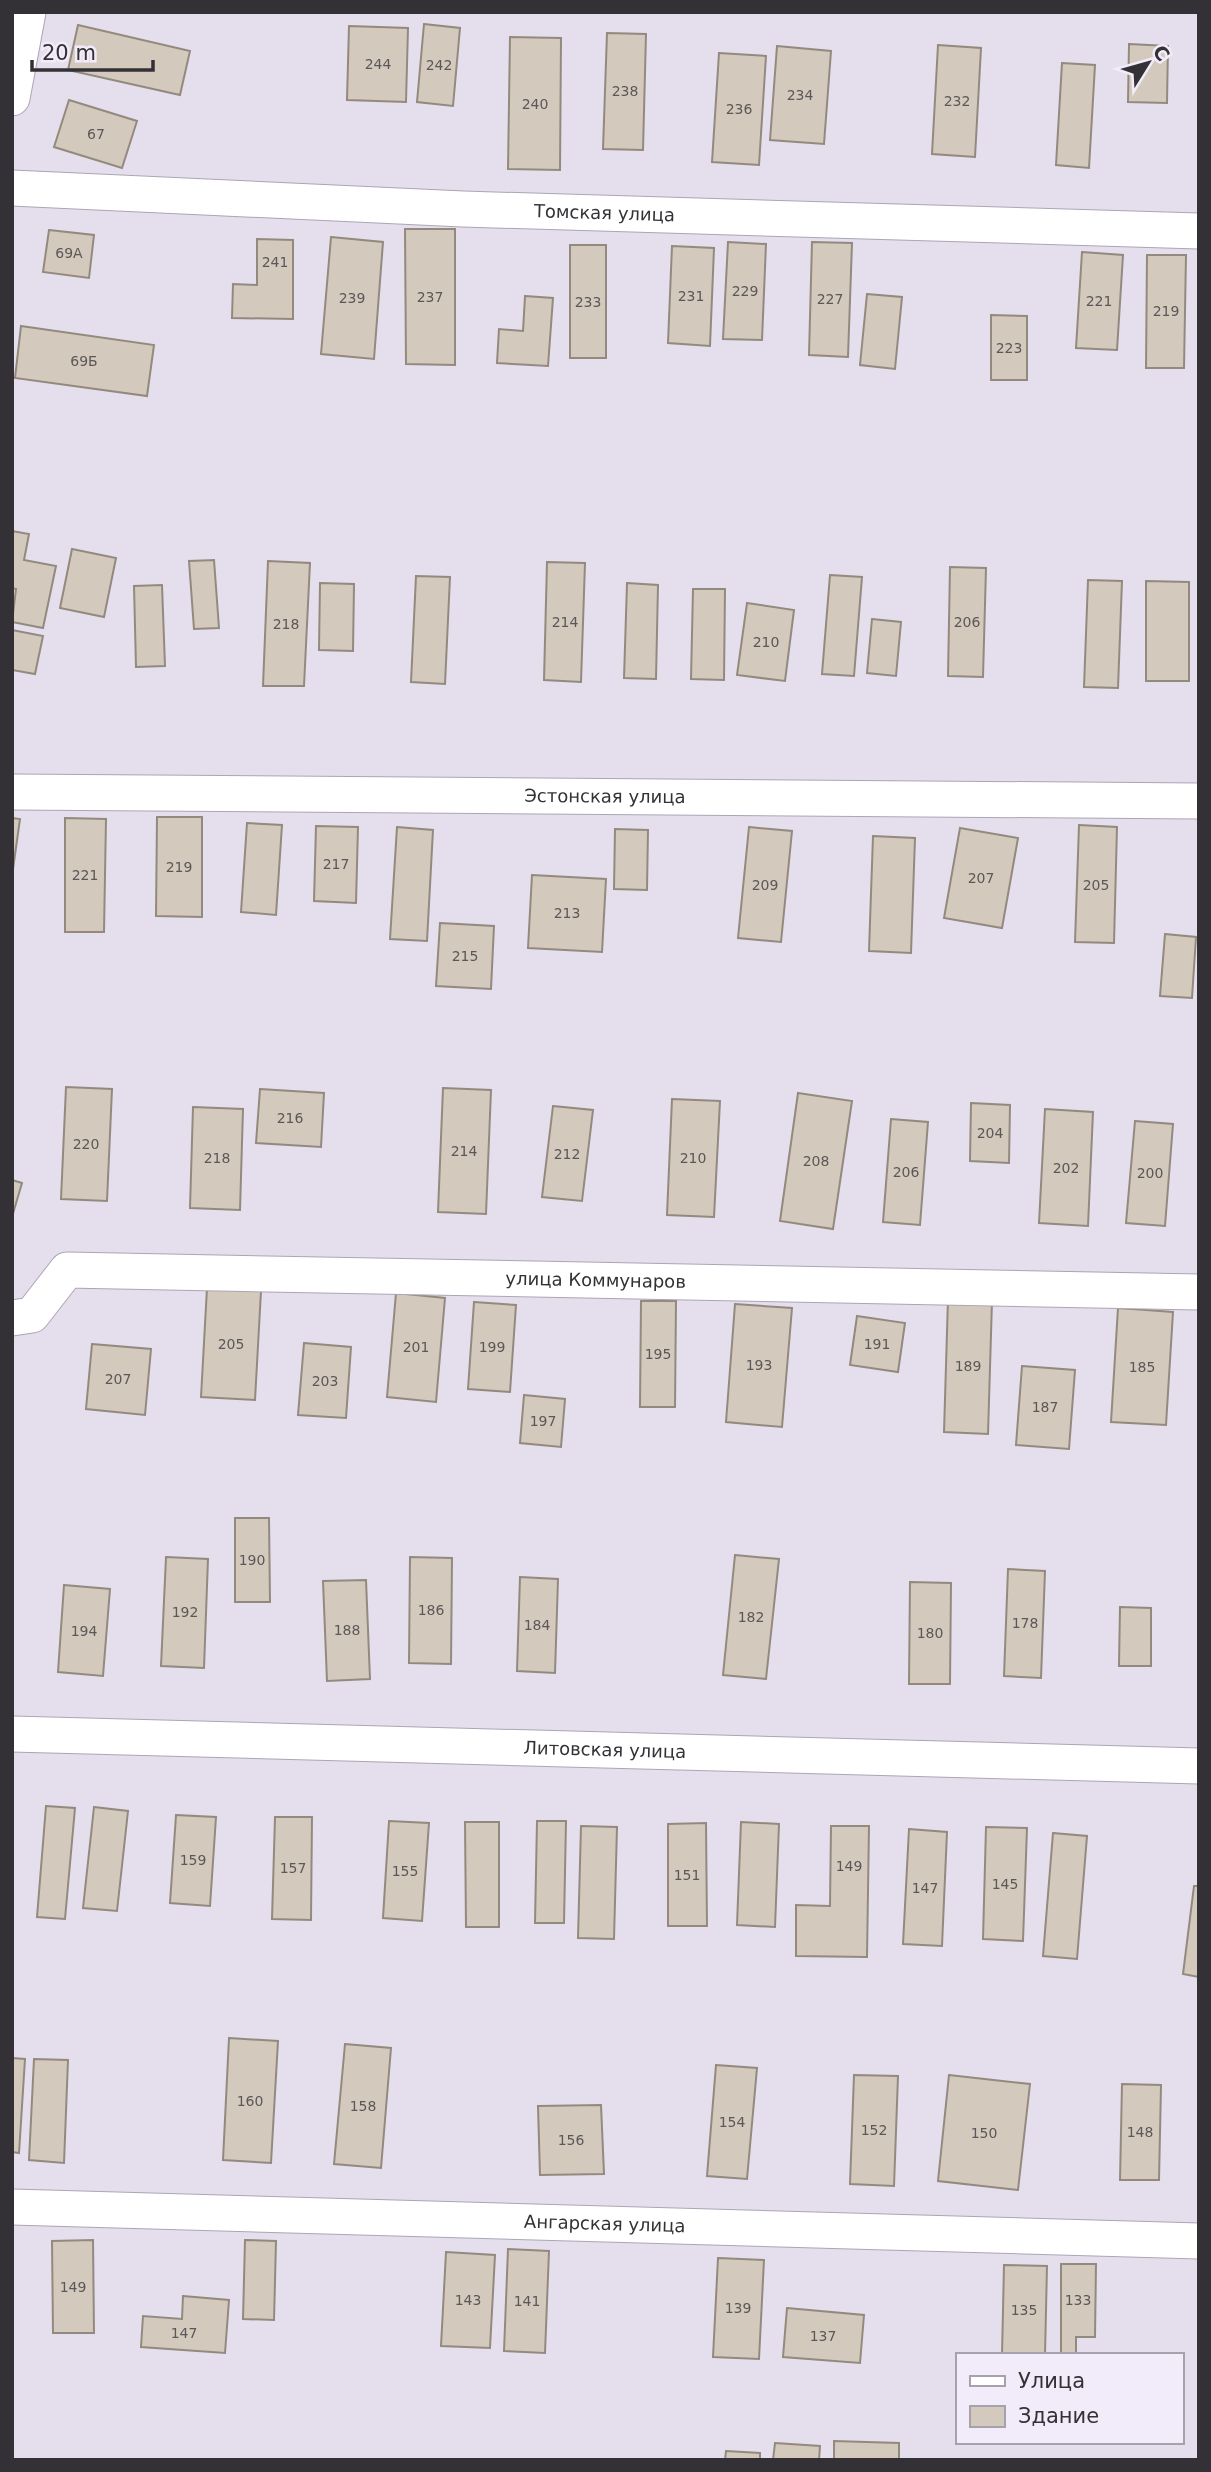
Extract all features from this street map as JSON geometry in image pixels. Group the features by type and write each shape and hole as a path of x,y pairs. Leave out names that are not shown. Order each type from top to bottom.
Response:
{"street":[{"path":"12,98 28,12"},
{"name":"Томская улица","path":"12,188 477,209 1199,231"},
{"name":"Эстонская улица","path":"12,792 1199,802"},
{"name":"улица Коммунаров","path":"12,1318 32,1315 67,1270 1199,1292"},
{"name":"Литовская улица","path":"12,1734 1199,1766"},
{"name":"Ангарская улица","path":"12,2207 1199,2241"}],"building":[{"path":"424,24 460,28 453,106 417,102"},
{"path":"78,25 190,51 180,95 68,70"},
{"path":"349,26 408,28 406,102 347,100"},
{"path":"607,33 646,34 643,150 603,149"},
{"path":"510,37 561,38 560,170 508,169"},
{"path":"1129,44 1168,46 1167,103 1128,102"},
{"path":"938,45 981,48 975,157 932,154"},
{"path":"777,46 831,51 824,144 770,140"},
{"path":"719,53 766,56 759,165 712,162"},
{"path":"1062,63 1095,65 1089,168 1056,165"},
{"path":"69,100 137,121 122,168 54,147"},
{"path":"405,229 455,229 455,365 406,364"},
{"path":"49,230 94,235 89,278 43,272"},
{"path":"331,237 383,242 374,359 321,354"},
{"path":"257,239 293,240 293,319 232,318 233,284 257,285"},
{"path":"728,242 766,244 762,340 723,339"},
{"path":"812,242 852,243 848,357 809,355"},
{"path":"570,245 606,245 606,358 570,358"},
{"path":"672,246 714,248 710,346 668,343"},
{"path":"1082,252 1123,255 1117,350 1076,348"},
{"path":"1147,255 1186,255 1184,368 1146,368"},
{"path":"867,294 902,297 895,369 860,365"},
{"path":"525,296 553,298 548,366 497,363 499,329 523,331"},
{"path":"991,315 1027,316 1027,380 991,380"},
{"path":"21,326 154,345 147,396 15,378"},
{"path":"12,531 29,534 24,560 56,566 43,628 12,622 16,589 12,588"},
{"path":"72,549 116,558 104,617 60,608"},
{"path":"214,560 219,628 194,629 189,561"},
{"path":"268,561 310,563 304,686 263,686"},
{"path":"547,562 585,563 581,682 544,680"},
{"path":"950,567 986,568 983,677 948,676"},
{"path":"830,575 862,577 854,676 822,674"},
{"path":"416,576 450,577 445,684 411,682"},
{"path":"1088,580 1122,581 1118,688 1084,687"},
{"path":"1146,581 1189,582 1189,681 1146,681"},
{"path":"320,583 354,584 353,651 319,650"},
{"path":"627,583 658,585 656,679 624,678"},
{"path":"162,585 165,666 136,667 134,586"},
{"path":"693,589 725,589 724,680 691,679"},
{"path":"747,603 794,610 785,681 737,675"},
{"path":"872,619 901,622 896,676 867,673"},
{"path":"12,630 43,636 35,674 12,670"},
{"path":"157,817 202,817 202,917 156,916"},
{"path":"12,818 20,819 12,876"},
{"path":"65,818 106,819 104,932 65,932"},
{"path":"247,823 282,825 276,915 241,912"},
{"path":"1079,825 1117,827 1114,943 1075,942"},
{"path":"316,826 358,827 356,903 314,901"},
{"path":"397,827 433,830 427,941 390,939"},
{"path":"749,827 792,831 781,942 738,938"},
{"path":"960,828 1018,838 1002,928 944,918"},
{"path":"615,829 648,830 647,890 614,889"},
{"path":"873,836 915,838 911,953 869,951"},
{"path":"532,875 606,879 602,952 528,948"},
{"path":"440,923 494,926 491,989 436,986"},
{"path":"1165,934 1196,937 1192,998 1160,996"},
{"path":"66,1087 112,1089 107,1201 61,1199"},
{"path":"443,1088 491,1090 486,1214 438,1212"},
{"path":"260,1089 324,1093 321,1147 256,1143"},
{"path":"798,1093 852,1101 833,1229 780,1221"},
{"path":"672,1099 720,1101 714,1217 667,1215"},
{"path":"971,1103 1010,1105 1009,1163 970,1161"},
{"path":"553,1106 593,1110 582,1201 542,1197"},
{"path":"193,1107 243,1109 240,1210 190,1208"},
{"path":"1045,1109 1093,1112 1088,1226 1039,1223"},
{"path":"891,1119 928,1122 920,1225 883,1222"},
{"path":"1135,1121 1173,1124 1165,1226 1126,1223"},
{"path":"12,1180 22,1183 12,1217"},
{"path":"207,1288 261,1291 255,1400 201,1397"},
{"path":"396,1293 445,1298 436,1402 387,1397"},
{"path":"948,1299 992,1301 988,1434 944,1432"},
{"path":"641,1301 676,1301 675,1407 640,1407"},
{"path":"474,1302 516,1305 510,1392 468,1389"},
{"path":"735,1304 792,1308 782,1427 726,1422"},
{"path":"1118,1308 1173,1312 1166,1425 1111,1422"},
{"path":"857,1316 905,1323 898,1372 850,1365"},
{"path":"304,1343 351,1347 346,1418 298,1415"},
{"path":"92,1344 151,1349 145,1415 86,1409"},
{"path":"1022,1366 1075,1370 1069,1449 1016,1445"},
{"path":"524,1395 565,1399 561,1447 520,1443"},
{"path":"235,1518 269,1518 270,1602 235,1602"},
{"path":"735,1555 779,1559 766,1679 723,1675"},
{"path":"166,1557 208,1559 204,1668 161,1666"},
{"path":"410,1557 452,1558 451,1664 409,1663"},
{"path":"1008,1569 1045,1571 1041,1678 1004,1676"},
{"path":"520,1577 558,1579 555,1673 517,1671"},
{"path":"366,1580 370,1679 327,1681 323,1581"},
{"path":"910,1582 951,1583 950,1684 909,1684"},
{"path":"64,1585 110,1589 103,1676 58,1672"},
{"path":"1120,1607 1151,1608 1151,1666 1119,1666"},
{"path":"46,1806 75,1808 65,1919 37,1917"},
{"path":"94,1807 128,1811 117,1911 83,1908"},
{"path":"176,1815 216,1817 210,1906 170,1903"},
{"path":"275,1817 312,1817 311,1920 272,1919"},
{"path":"389,1821 429,1823 422,1921 383,1918"},
{"path":"537,1821 566,1821 564,1923 535,1923"},
{"path":"465,1822 499,1822 499,1927 466,1927"},
{"path":"741,1822 779,1824 775,1927 737,1925"},
{"path":"706,1823 707,1926 668,1926 668,1824"},
{"path":"581,1826 617,1827 614,1939 578,1938"},
{"path":"831,1826 869,1826 867,1957 796,1956 796,1905 830,1906"},
{"path":"986,1827 1027,1828 1023,1941 983,1939"},
{"path":"909,1829 947,1832 942,1946 903,1944"},
{"path":"1053,1833 1087,1836 1077,1959 1043,1956"},
{"path":"1194,1886 1199,1886 1199,1977 1183,1974"},
{"path":"229,2038 278,2041 271,2163 223,2160"},
{"path":"345,2044 391,2048 381,2168 334,2164"},
{"path":"12,2058 25,2059 19,2153 12,2152"},
{"path":"34,2059 68,2060 64,2163 29,2160"},
{"path":"716,2065 757,2068 747,2179 707,2176"},
{"path":"854,2075 898,2076 894,2186 850,2184"},
{"path":"949,2075 1030,2084 1018,2190 938,2181"},
{"path":"1122,2084 1161,2085 1159,2180 1120,2180"},
{"path":"601,2105 604,2174 540,2175 538,2106"},
{"path":"93,2240 94,2333 53,2333 52,2241"},
{"path":"245,2240 276,2241 274,2320 243,2319"},
{"path":"508,2249 549,2251 545,2353 504,2351"},
{"path":"446,2252 495,2255 490,2348 441,2346"},
{"path":"718,2258 764,2260 759,2359 713,2357"},
{"path":"1061,2264 1096,2264 1095,2337 1076,2337 1076,2353 1061,2353"},
{"path":"1004,2265 1047,2266 1045,2353 1002,2353"},
{"path":"183,2296 229,2300 225,2353 141,2347 143,2316 182,2319"},
{"path":"787,2308 864,2315 860,2363 783,2357"},
{"path":"834,2441 899,2443 899,2460 834,2460"},
{"path":"775,2443 820,2446 819,2460 773,2460"},
{"path":"726,2451 760,2453 760,2460 725,2460"}]}
